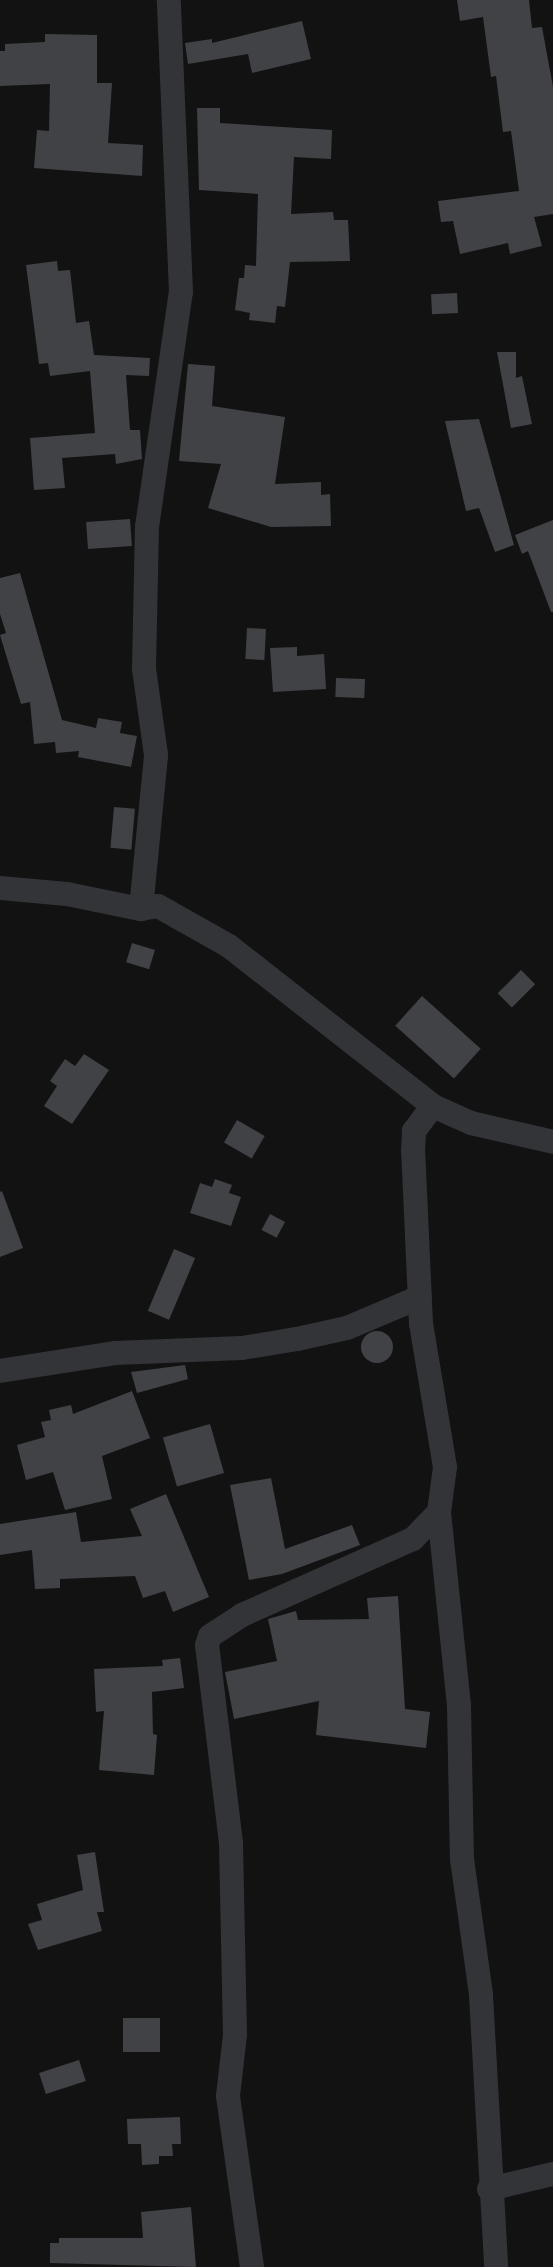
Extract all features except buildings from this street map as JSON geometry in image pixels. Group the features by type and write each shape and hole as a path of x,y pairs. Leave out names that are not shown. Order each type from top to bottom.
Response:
{"street":[{"path":"141,909 156,755 144,669 147,527 181,292 169,0"},
{"path":"0,888 67,894 141,909 158,906 229,946 433,1106 471,1123 553,1142"},
{"path":"433,1106 414,1131 420,1297 443,1448 439,1512 459,1706 462,1859 481,1995 489,2189 496,2267"},
{"path":"0,1371 115,1353 242,1348 297,1339 347,1328 420,1297"},
{"path":"252,2267 228,2096 235,2035 231,1843 207,1645 215,1632 242,1615 413,1539 439,1512"},
{"path":"489,2189 553,2174"}]}
